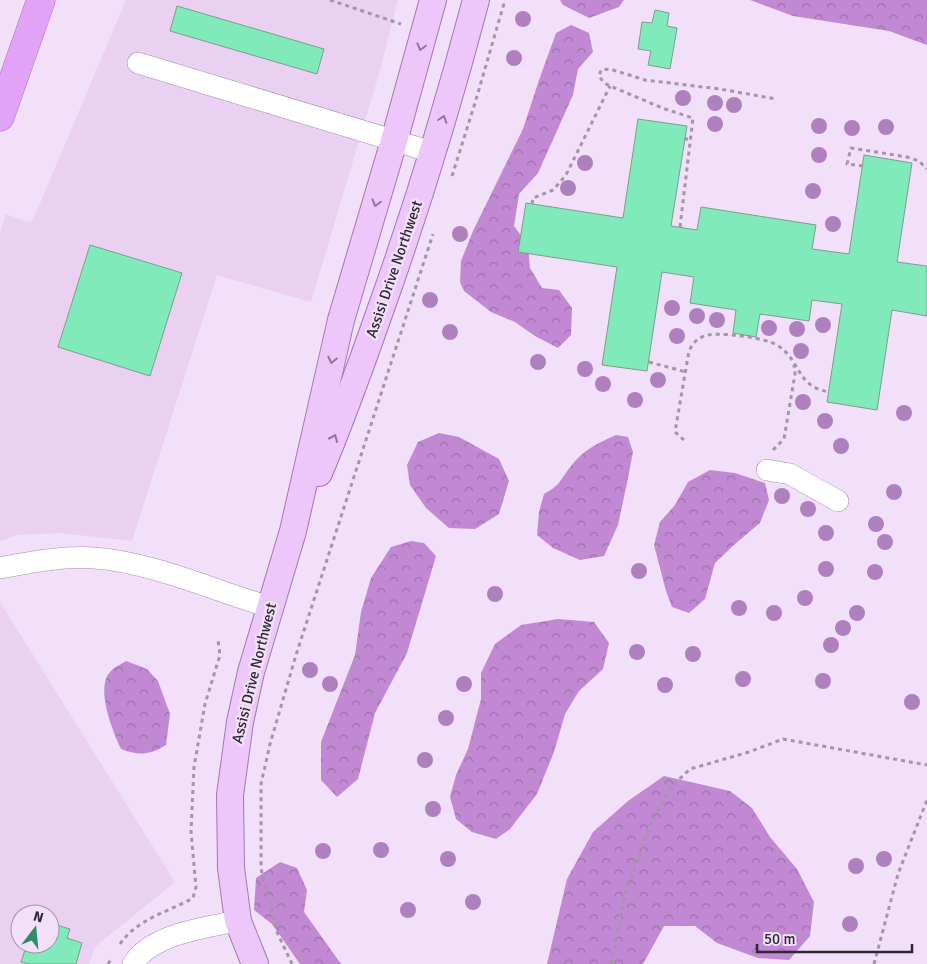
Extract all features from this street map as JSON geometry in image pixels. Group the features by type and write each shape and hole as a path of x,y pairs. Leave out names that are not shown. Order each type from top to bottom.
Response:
{"highway":[{"path":"17,66 31,0"},
{"path":"0,117 41,0"}],"main road":[{"name":"Assisi Drive Northwest","path":"255,964 238,921 231,868 229,828 233,758 251,672 293,531 341,320 433,0"},
{"name":"Assisi Drive Northwest","path":"293,531 340,424 400,254 446,108 476,0"}],"street":[{"path":"138,63 432,152"},
{"path":"768,462 838,501"},
{"path":"0,568 65,558 107,560 182,578 270,607"},
{"path":"133,964 146,950 169,937 195,929 238,921"}],"path":[{"path":"330,0 401,24"},
{"path":"451,179 505,0"},
{"path":"680,227 693,118 665,109 604,83 599,76 601,70 610,70 645,80 720,89 776,99"},
{"path":"532,204 533,198 553,190 566,175 610,86"},
{"path":"684,139 691,139"},
{"path":"863,166 847,164 851,148 907,157 919,161 927,169"},
{"path":"292,964 277,932 261,869 261,784 270,744 302,638 436,227"},
{"path":"684,440 675,432 689,351 694,342 702,336 713,333 726,334 775,344 787,353 809,385 817,390 829,392"},
{"path":"649,362 686,372"},
{"path":"768,462 784,439 795,374 794,364"},
{"path":"117,948 127,933 154,916 193,898 196,887 191,832 194,767 205,704 220,655 218,640"},
{"path":"611,964 624,899 650,825 671,786 690,769 748,752 783,739 927,765"},
{"path":"874,964 898,874 927,800"},
{"path":"108,964 113,956"}],"shaded area":[{"path":"126,0 398,0 381,67 311,302 217,275 132,541 60,533 18,535 0,541 0,232 6,214 27,222 33,220"},
{"path":"0,602 175,882 95,947 89,964 0,964"}],"green space":[{"path":"560,0 624,0 619,7 589,18 563,5"},
{"path":"750,0 927,0 927,45 889,31 793,16"},
{"path":"571,25 589,33 593,52 578,69 573,95 538,173 519,194 514,226 528,245 530,268 542,288 559,290 572,308 571,335 558,348 535,336 515,322 491,312 464,291 460,282 461,261 473,231 523,129 556,33"},
{"path":"439,433 459,437 499,459 509,481 499,514 475,529 449,528 426,508 410,485 407,465 418,442"},
{"path":"616,435 628,437 633,452 618,525 604,556 580,560 553,548 537,535 539,512 544,494 557,485 571,466 586,451"},
{"path":"710,470 735,473 765,483 769,500 760,523 715,563 705,599 689,613 672,607 654,545 660,522 675,505 688,482"},
{"path":"411,541 424,543 436,556 407,653 375,713 358,779 337,797 321,780 321,742 355,655 361,612 371,578 391,547"},
{"path":"558,619 594,622 609,643 603,669 579,691 565,714 554,752 537,794 510,829 496,839 472,832 456,819 450,797 456,775 468,749 481,699 481,673 495,644 521,625"},
{"path":"126,661 147,669 158,681 170,714 166,745 149,753 133,753 121,749 107,710 104,688 106,679 112,670"},
{"path":"664,776 730,791 752,808 770,837 797,869 814,902 810,936 789,960 758,958 717,943 695,926 664,926 643,964 547,964 567,879 593,832 628,801"},
{"path":"280,862 297,868 307,890 304,912 341,964 300,964 272,924 254,910 256,878"}],"building":[{"path":"177,6 324,49 317,74 170,31"},
{"path":"655,10 669,13 667,26 677,28 670,69 648,65 651,51 638,49 642,22 652,23"},
{"path":"638,119 687,126 671,226 697,230 701,207 816,225 812,249 849,254 864,155 912,163 897,262 927,266 927,316 892,310 877,410 827,402 842,304 812,300 809,321 760,314 756,337 733,333 736,310 690,303 694,277 662,272 647,371 602,365 617,267 518,252 526,203 623,218"},
{"path":"90,245 182,273 150,376 58,347"},
{"path":"60,926 70,929 67,938 82,943 76,964 29,964 21,962 24,954 60,954"}]}
